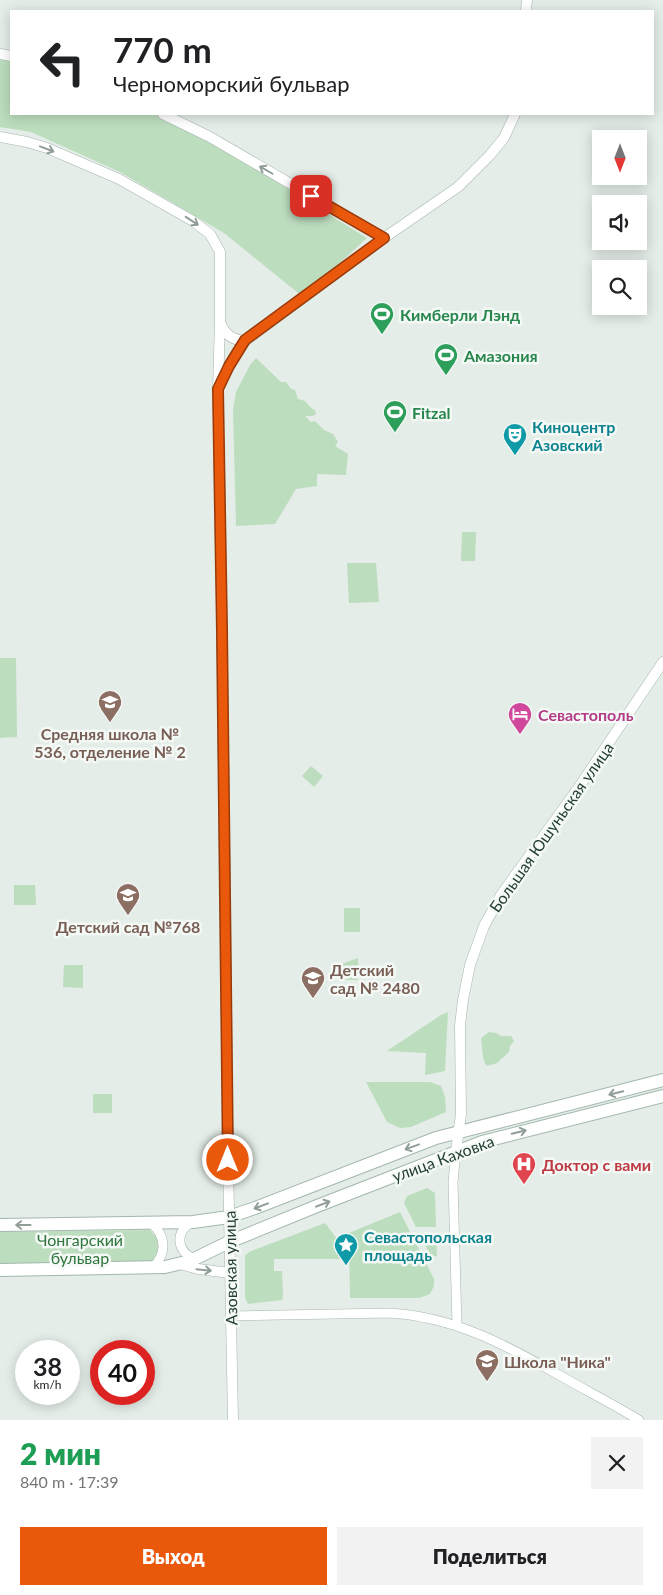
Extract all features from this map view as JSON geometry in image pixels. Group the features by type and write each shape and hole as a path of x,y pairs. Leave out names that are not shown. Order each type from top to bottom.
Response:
{"main road":[{"name":"улица Каховка","path":"229,1217 407,1148 458,1132 663,1080"},
{"name":"улица Каховка","path":"229,1242 482,1142 663,1096"},
{"path":"0,1225 152,1224 193,1222 229,1217"},
{"path":"0,1270 153,1267 180,1264 196,1259 229,1242"}],"street":[{"path":"165,115 210,137 384,238"},
{"name":"Азовская улица","path":"233,1420 218,389 245,340 384,238 458,187 504,138 515,115"},
{"path":"0,137 47,148 118,179 193,221 210,234 220,252 218,389"},
{"path":"220,320 224,331 229,336 236,340 245,340"},
{"name":"Большая Юшуньская улица","path":"456,1151 461,1114 460,1025 463,1000 470,965 484,926 501,896 579,787 663,662"},
{"path":"456,1151 453,1182 457,1325"},
{"path":"193,1222 182,1231 179,1241 186,1255 196,1259"},
{"path":"152,1224 160,1233 164,1245 161,1257 153,1267"},
{"path":"180,1264 198,1269 230,1273"},
{"path":"232,1316 390,1313 416,1316 457,1325 502,1343 639,1420"}],"green space":[{"path":"0,59 10,61 10,115 157,115 209,140 367,238 303,297 224,233 120,172 31,132 0,127"},
{"path":"256,358 281,382 286,382 291,389 295,390 298,399 305,401 315,410 316,414 313,416 305,416 311,422 315,421 324,430 333,434 338,442 335,446 348,454 346,475 317,474 317,486 296,489 275,524 236,526 233,409 236,392 250,365"},
{"path":"462,532 476,532 475,561 461,561"},
{"path":"347,563 376,563 379,602 349,603"},
{"path":"0,658 16,658 17,737 0,738"},
{"path":"311,766 323,776 314,787 302,776"},
{"path":"14,885 35,885 36,905 14,905"},
{"path":"344,908 360,908 360,932 344,932"},
{"path":"358,958 358,980 346,980 341,964"},
{"path":"64,965 83,965 83,988 63,987"},
{"path":"448,1012 445,1071 425,1075 426,1053 387,1051 441,1015"},
{"path":"489,1032 501,1036 511,1036 514,1041 510,1046 509,1052 497,1063 487,1066 483,1057 481,1038"},
{"path":"366,1082 430,1082 441,1086 445,1097 446,1112 411,1127 400,1128 387,1122"},
{"path":"93,1094 112,1094 112,1113 93,1113"},
{"path":"427,1188 435,1193 436,1227 416,1227 404,1203 407,1196"},
{"path":"400,1212 434,1279 434,1286 430,1294 419,1298 350,1298 349,1233"},
{"path":"325,1223 337,1239 340,1259 274,1259 274,1271 282,1271 282,1300 248,1304 245,1298 245,1256 249,1252"},
{"name":"Чонгарский бульвар","path":"150,1230 159,1240 159,1254 151,1264 0,1266 0,1232"},
{"path":"419,1233 436,1233 437,1256 431,1257"}],"place":[{"name":"Кимберли Лэнд","path":"382,335"},
{"name":"Амазония","path":"446,376"},
{"name":"Fitzal","path":"395,433"},
{"name":"Киноцентр Азовский","path":"515,456"},
{"name":"Средняя школа № 536, отделение № 2","path":"110,723"},
{"name":"Севастополь","path":"520,735"},
{"name":"Детский сад №768","path":"128,916"},
{"name":"Детский сад № 2480","path":"313,999"},
{"name":"Доктор с вами","path":"524,1185"},
{"name":"Севастопольская площадь","path":"346,1266"},
{"name":"Школа \"Ника\"","path":"487,1382"}],"route":[{"path":"228,1160 218,389 245,340 384,238 311,196"}]}
